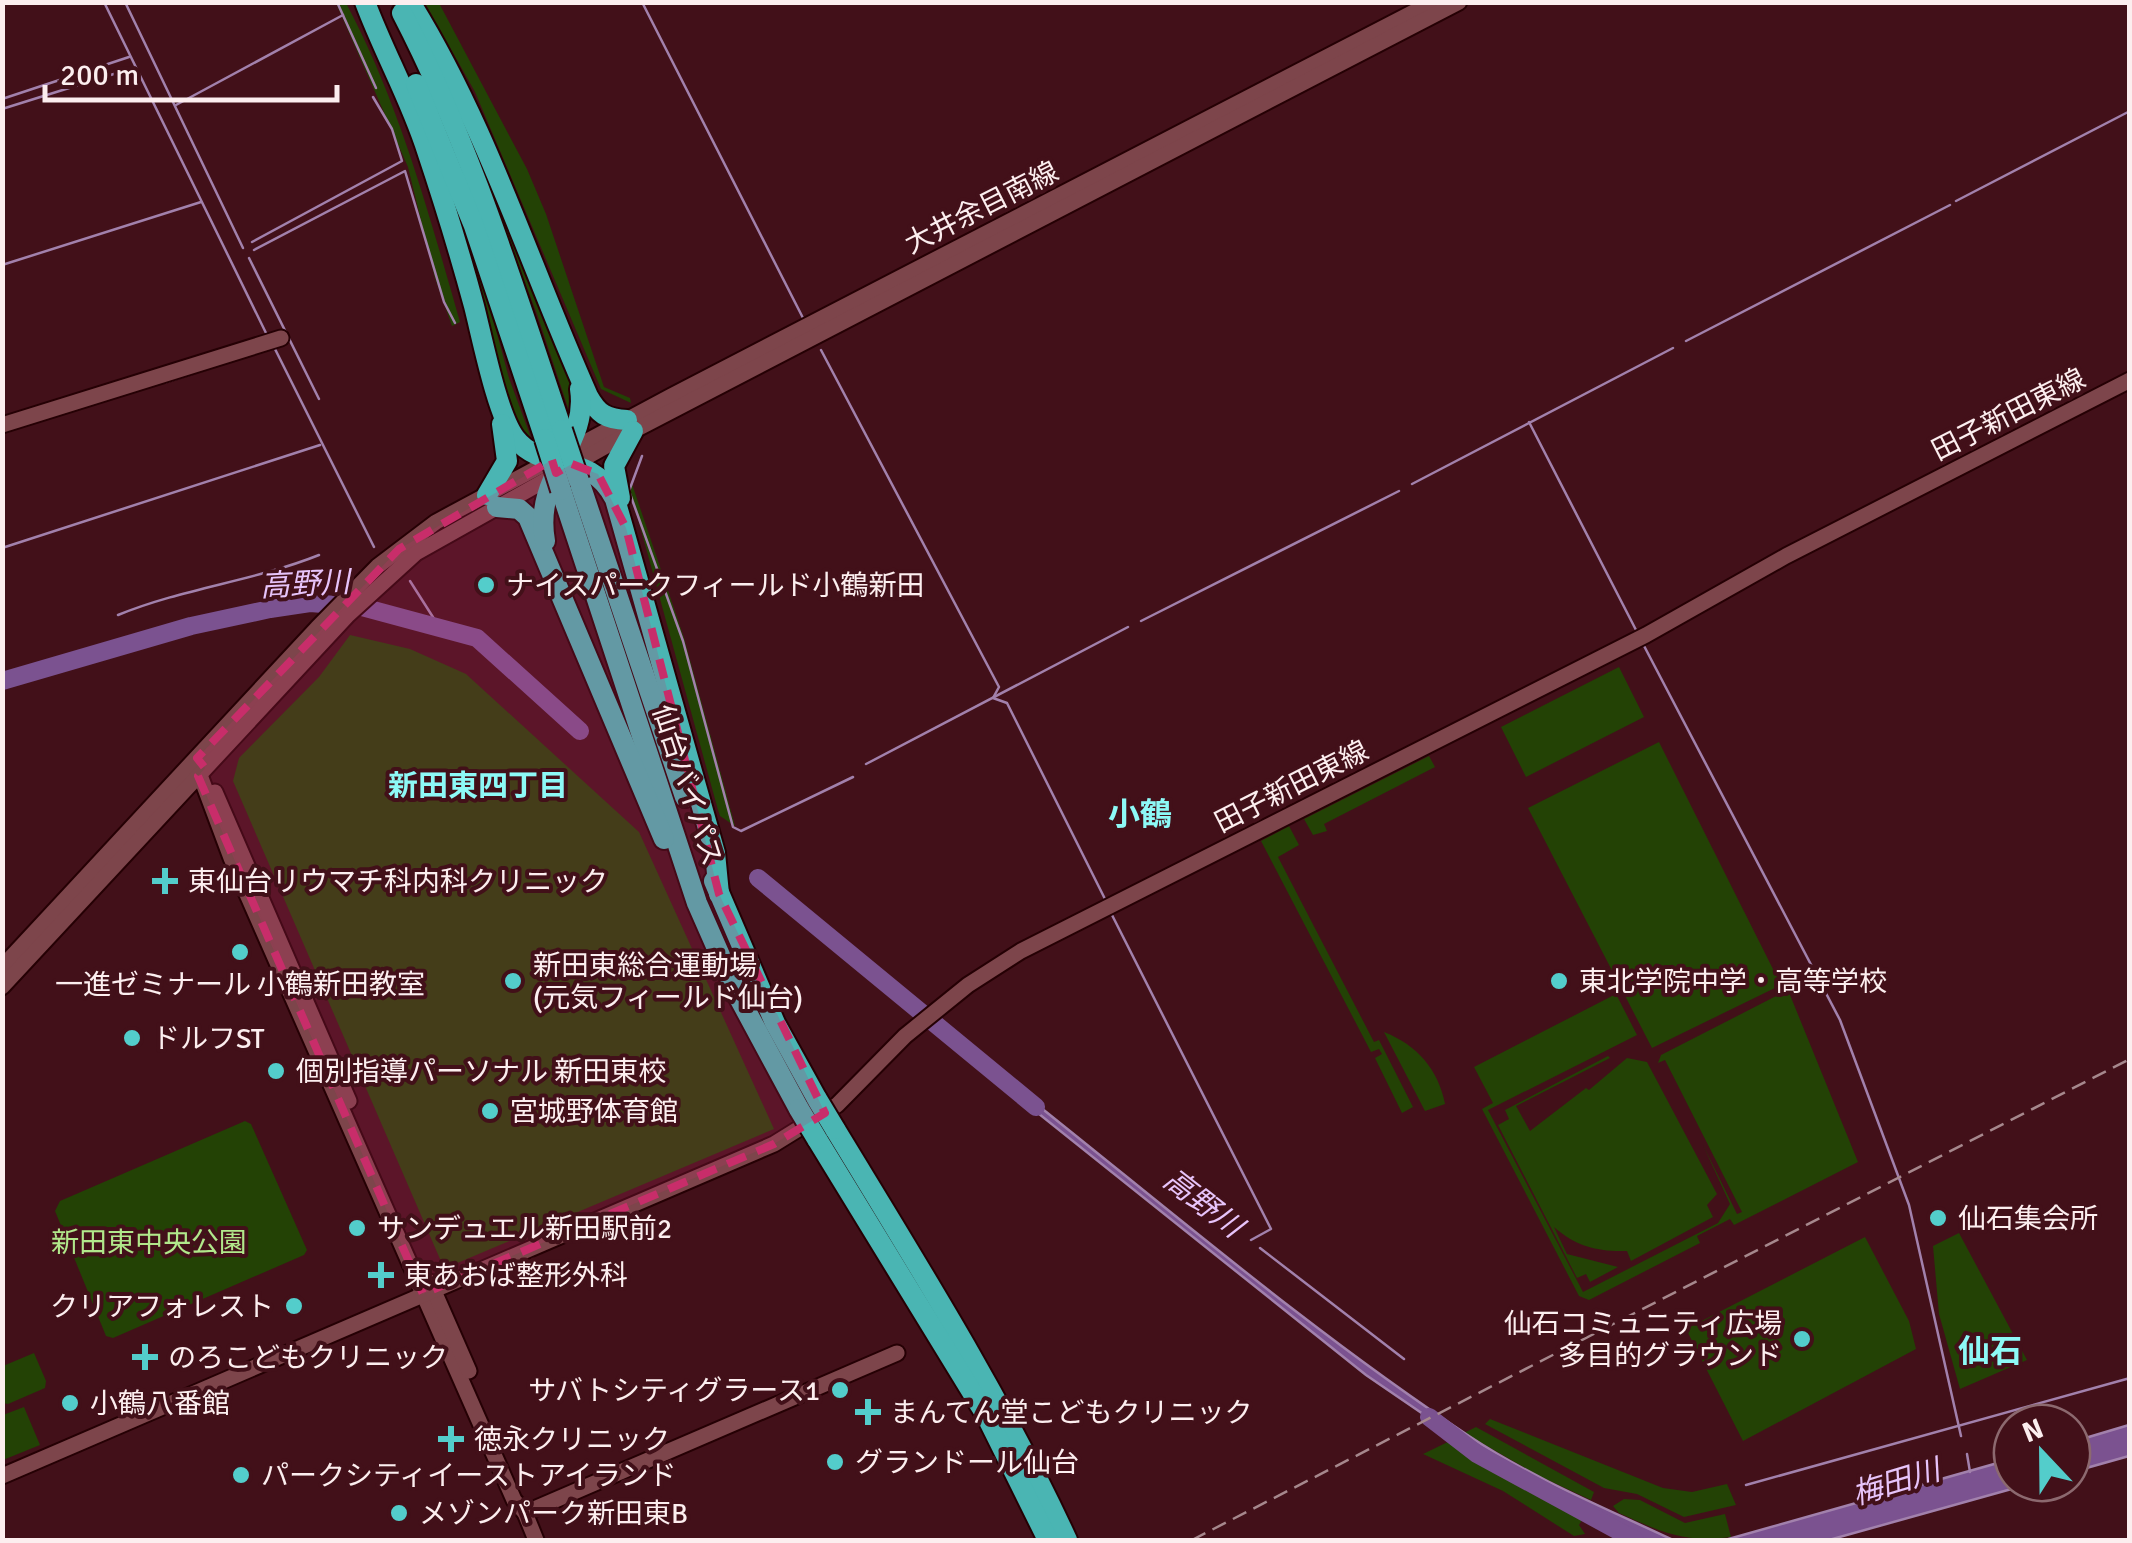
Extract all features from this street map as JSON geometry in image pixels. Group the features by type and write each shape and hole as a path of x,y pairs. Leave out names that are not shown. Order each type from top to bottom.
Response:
{"highway":[{"path":"366,2 426,148 492,378 507,461 492,501 519,509 528,517 677,869 698,903"},
{"name":"仙台バイパス","path":"375,2 414,79 450,164 553,435"},
{"name":"仙台バイパス","path":"396,2 442,92 467,154 698,903 744,1009 826,1134 986,1416 1048,1540"},
{"path":"410,2 446,63 490,153 577,372 600,414 630,425 614,466 626,528 682,744 715,853 719,894"},
{"path":"548,561 542,512 563,469 580,417 577,372"},
{"path":"492,378 513,436 528,450 563,469 598,474 608,484 626,528"},
{"name":"仙台バイパス","path":"563,469 719,894 808,1104"},
{"name":"仙台バイパス","path":"826,1134 981,1371 1031,1462 1067,1540"}],"street":[{"name":"大井余目南線","path":"630,425 1433,2"},
{"path":"2,987 368,587 378,566 424,531 563,469 630,425 1459,2"},
{"path":"2,424 275,340"},
{"name":"田子新田東線","path":"2,1476 774,1144 837,1105 906,1036 968,985 1021,951 1634,641 1786,556 2130,380"},
{"path":"2,968 200,767"},
{"path":"200,767 428,1292 523,1496 524,1514 536,1540"},
{"path":"524,1514 897,1352"}],"highlighted area":[{"path":"552,460 556,473 572,464 598,474 626,528 719,894 825,1113 774,1144 423,1294 198,776 205,768 197,758 218,734 399,549"}],"green space":[{"path":"336,3 346,3 397,119 460,322 452,326 435,278 408,167"},
{"path":"425,3 439,3 527,169 604,387 630,398 631,403 601,389 475,92"},
{"path":"465,126 471,126 568,372 577,400 574,426 537,314"},
{"path":"457,214 486,293 509,378 534,446 514,427"},
{"path":"632,484 684,638 735,826 718,810 629,486"},
{"name":"新田東総合運動場 (元気フィールド仙台)","path":"350,635 410,649 466,674 639,832 774,1129 455,1264 440,1259 233,781 239,758 319,677"},
{"path":"1619,667 1644,717 1526,777 1501,727"},
{"path":"1659,742 1781,985 1652,1048 1528,808"},
{"path":"1429,756 1435,767 1324,824 1327,831 1313,835 1304,819"},
{"path":"1289,826 1299,845 1278,857 1374,1042 1379,1040 1413,1107 1402,1113 1375,1058 1382,1054 1379,1049 1371,1052 1261,841"},
{"path":"1788,990 1858,1162 1734,1225 1730,1219 1697,1236 1700,1243 1589,1300 1579,1296 1482,1109 1493,1103 1474,1067 1616,994 1637,1035 1488,1110 1583,1292 1718,1223 1730,1204 1703,1145 1737,1214 1742,1212 1665,1060 1658,1063 1661,1055"},
{"path":"1384,1032 1424,1060 1437,1080 1445,1104 1425,1111"},
{"path":"1608,1056 1516,1106 1530,1131 1627,1058 1647,1062 1717,1194 1707,1205 1713,1217 1631,1261 1627,1251 1588,1246 1554,1227 1567,1254 1618,1267 1590,1282 1586,1274 1577,1278 1498,1125 1509,1119 1505,1110"},
{"name":"新田東中央公園","path":"245,1121 251,1124 307,1250 304,1255 113,1338 106,1336 55,1211 60,1201"},
{"path":"1959,1233 2027,1360 1960,1389 1939,1314 1933,1246"},
{"name":"仙石コミュニティ広場 多目的グラウンド","path":"1865,1237 1909,1321 1916,1349 1743,1441 1686,1329"},
{"path":"34,1353 46,1381 45,1388 3,1403 3,1366"},
{"path":"24,1407 40,1445 3,1460 3,1415"},
{"path":"1490,1419 1663,1488 1692,1492 1727,1484 1736,1505 1684,1517 1637,1494 1604,1488 1485,1424"},
{"path":"1476,1427 1594,1492 1591,1500 1539,1476 1464,1433"},
{"path":"1454,1439 1584,1517 1579,1525 1585,1534 1574,1536 1503,1491 1423,1454"},
{"path":"1624,1499 1640,1500 1685,1523 1725,1514 1731,1537 1686,1537 1661,1531 1619,1513 1613,1506"}],"shaded area":[{"path":"1015,1087 1238,1266 1410,1396 1518,1465 1673,1540 1624,1540 1570,1503 1483,1455 1366,1375 1024,1102"},
{"path":"2129,1425 2129,1456 2092,1466 2092,1436"},
{"path":"1992,1465 1992,1494 1829,1540 1725,1540"}],"waterway":[{"path":"104,2 266,333"},
{"path":"125,2 243,248"},
{"path":"337,2 376,88"},
{"path":"642,2 803,318"},
{"path":"176,105 343,15"},
{"path":"2,99 129,57"},
{"path":"2,109 133,68"},
{"path":"252,242 402,161 392,129 373,97"},
{"path":"1956,201 2130,111"},
{"path":"254,250 405,171 444,302 455,323"},
{"path":"2,265 201,202"},
{"path":"1686,341 1950,205"},
{"path":"249,258 319,399"},
{"path":"1412,484 1673,348"},
{"path":"275,349 374,547"},
{"path":"821,350 999,687 993,698 1007,703 1106,901"},
{"path":"166,382 263,351"},
{"path":"1529,422 1636,630"},
{"path":"2,548 320,445"},
{"path":"642,456 629,491 683,641 733,827 741,831 853,777"},
{"path":"1141,621 1399,491"},
{"path":"118,615 319,555"},
{"path":"410,581 438,625"},
{"name":"高野川","path":"2,681 191,626 270,609 310,603 362,607 477,638 580,731"},
{"path":"866,764 1128,627"},
{"path":"1642,642 1840,1020 1909,1205 1961,1436"},
{"name":"高野川","path":"758,878 1036,1107"},
{"path":"1112,915 1271,1229 1251,1240"},
{"path":"1260,1248 1404,1359"},
{"path":"1746,1485 2130,1378"},
{"name":"高野川","path":"1429,1417 1477,1454 1635,1540"},
{"path":"1967,1454 1970,1472"}],"railway":[{"path":"1192,1540 2130,1059"}],"place":[{"name":"ナイスパークフィールド小鶴新田","path":"486,585"},
{"name":"東仙台リウマチ科内科クリニック","path":"165,881"},
{"name":"一進ゼミナール 小鶴新田教室","path":"240,952"},
{"name":"新田東総合運動場 (元気フィールド仙台)","path":"513,981"},
{"name":"東北学院中学・高等学校","path":"1559,981"},
{"name":"ドルフST","path":"132,1038"},
{"name":"個別指導パーソナル 新田東校","path":"276,1071"},
{"name":"宮城野体育館","path":"490,1111"},
{"name":"仙石集会所","path":"1938,1218"},
{"name":"サンデュエル新田駅前2","path":"357,1228"},
{"name":"東あおば整形外科","path":"381,1275"},
{"name":"クリアフォレスト","path":"294,1306"},
{"name":"仙石コミュニティ広場 多目的グラウンド","path":"1802,1339"},
{"name":"のろこどもクリニック","path":"145,1357"},
{"name":"サバトシティグラース1","path":"840,1390"},
{"name":"小鶴八番館","path":"70,1403"},
{"name":"まんてん堂こどもクリニック","path":"868,1412"},
{"name":"徳永クリニック","path":"451,1439"},
{"name":"グランドール仙台","path":"835,1462"},
{"name":"パークシティイーストアイランド","path":"241,1475"},
{"name":"メゾンパーク新田東B","path":"399,1513"}],"district":[{"name":"新田東四丁目","path":"478,786"},
{"name":"小鶴","path":"1140,814"},
{"name":"仙石","path":"1990,1351"}],"water label":[{"name":"梅田川","path":"1896,1482"}]}
